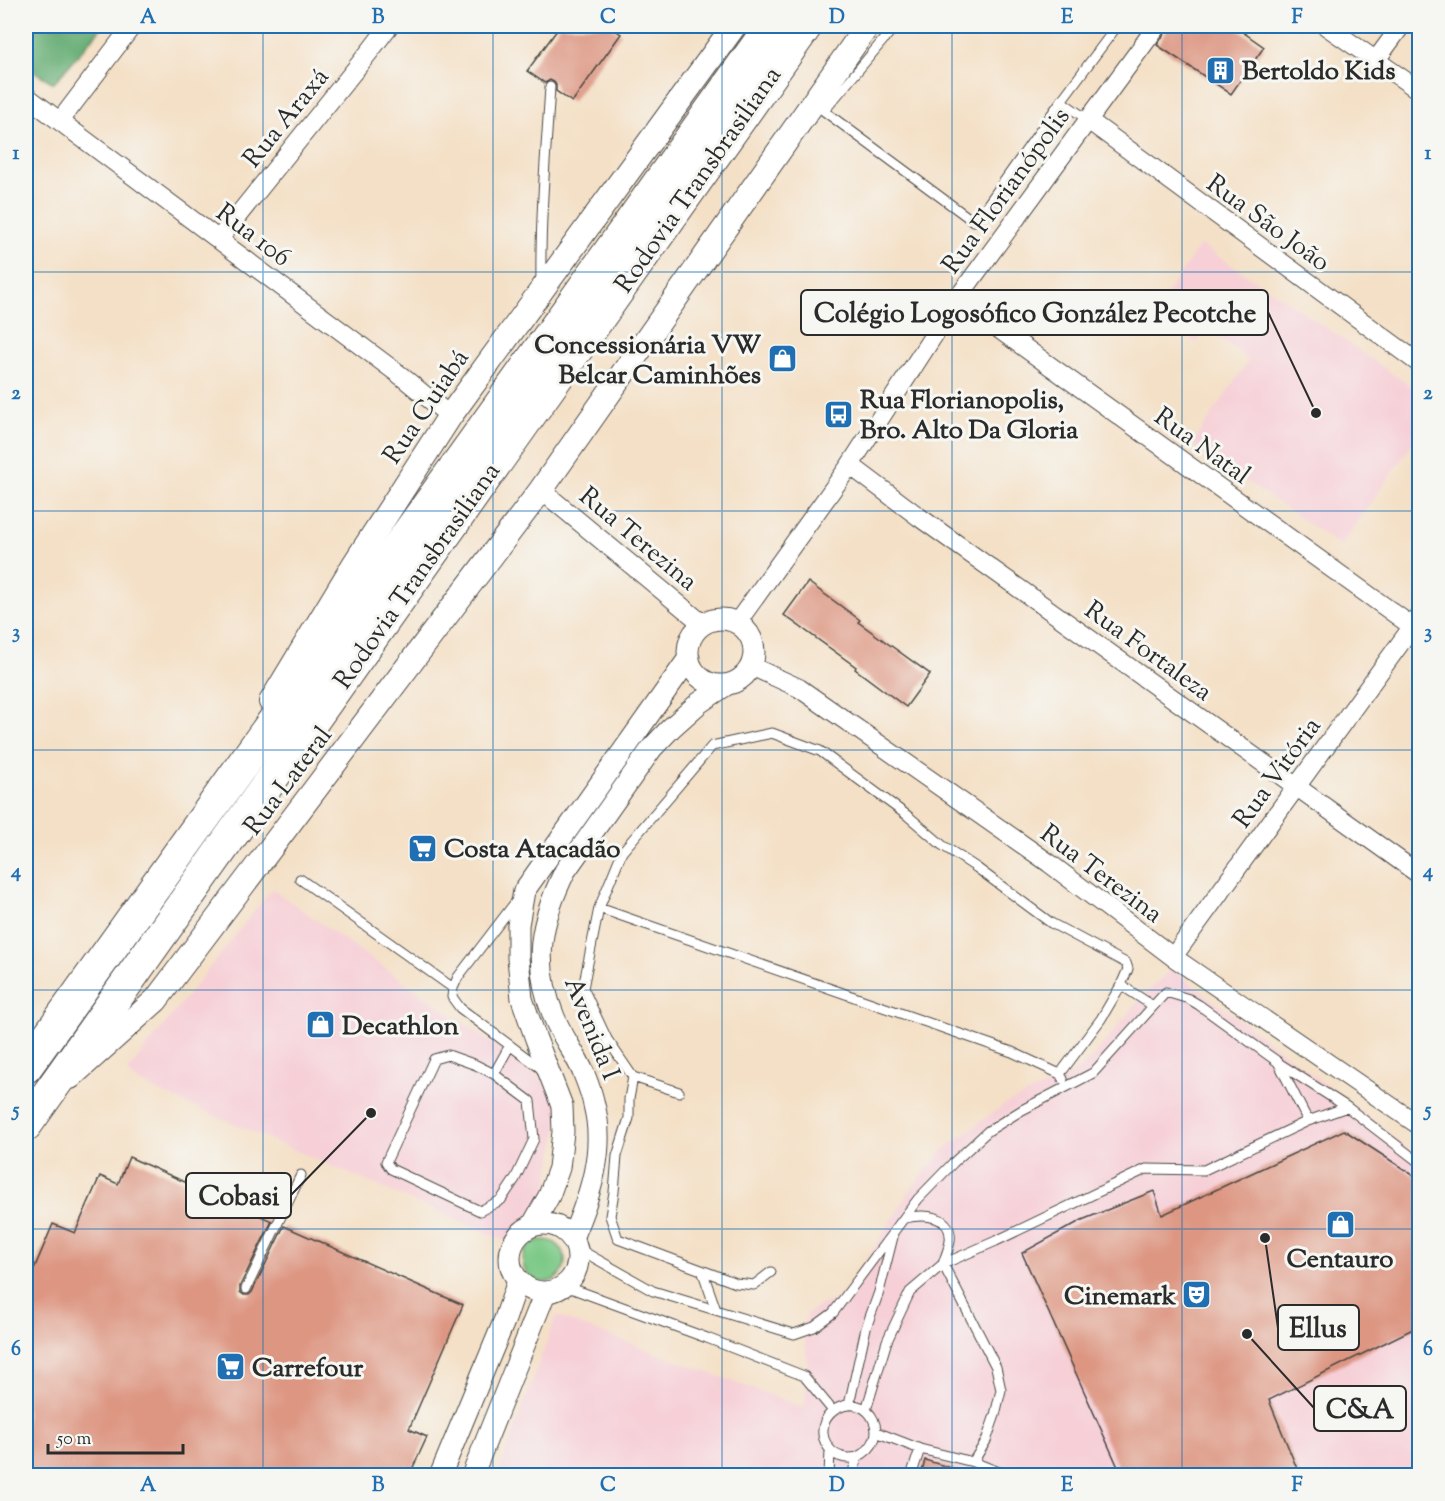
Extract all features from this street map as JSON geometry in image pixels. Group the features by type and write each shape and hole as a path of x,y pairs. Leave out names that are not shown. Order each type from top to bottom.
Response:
{"highway":[{"name":"Rodovia Transbrasiliana","path":"26,1067 190,837 797,28"},
{"name":"Rodovia Transbrasiliana","path":"32,1115 797,28"}],"main road":[{"name":"Rua Cuiabá","path":"190,837 355,562 450,416 734,26"},
{"name":"Rua Lateral","path":"32,1115 156,1000 541,490 867,26"}],"street":[{"path":"60,121 132,26"},
{"name":"Rua Araxá","path":"219,239 389,26"},
{"name":"Rua Florianópolis","path":"736,624 850,465 957,299 1157,26"},
{"path":"1326,26 1419,91"},
{"path":"1376,60 1401,26"},
{"name":"Rua 106","path":"26,96 400,375 450,416"},
{"name":"Rua São João","path":"1088,120 1419,364"},
{"name":"Rua Natal","path":"957,299 1417,625"},
{"name":"Rua Fortaleza","path":"850,465 938,531 1419,875"},
{"name":"Rua Terezina","path":"541,490 704,625"},
{"path":"720,620 736,624 743,628 752,642 754,651 752,666 736,681 726,685 706,682 692,668 689,658 690,640 693,633 704,625 720,620"},
{"name":"Rua Vitória","path":"1173,957 1417,625"},
{"name":"Avenida I","path":"532,1226 549,1196 559,1168 563,1132 562,1106 522,999 518,958 518,924 524,891 689,658"},
{"name":"Rua Terezina","path":"752,666 799,688 1049,863 1173,957 1419,1126"},
{"name":"Avenida I","path":"575,1243 593,1179 599,1143 595,1106 584,1073 555,1018 544,987 540,953 545,921 565,872 652,748 699,703 726,685"},
{"path":"554,1225 564,1230 575,1243 579,1258 577,1269 572,1278 555,1289 535,1292 526,1288 512,1272 509,1261 510,1250 522,1231 532,1226 554,1225"},
{"path":"440,1476 505,1319 518,1281"},
{"path":"472,1476 555,1289"}],"lane":[{"path":"895,26 824,111 973,221 978,220 1060,102 1117,26"},
{"path":"541,291 540,255 550,87"},
{"path":"1060,102 1088,120"},
{"path":"679,1092 633,1077 607,1040 583,988 599,908 622,852 712,746 772,733 820,751 908,816 942,845 1051,923 1126,963 1128,969 1121,985 1101,1019 1060,1074"},
{"path":"300,879 453,988"},
{"path":"524,891 458,977 452,997 460,1008 550,1075"},
{"path":"599,908 1012,1052 1060,1074 1067,1086"},
{"path":"1121,985 1153,1006"},
{"path":"575,1243 653,1291 794,1334 814,1327 833,1313 918,1199 988,1131 1022,1110 1093,1073 1166,992 1189,999 1347,1107 1419,1163"},
{"path":"494,1074 510,1046"},
{"path":"448,1055 494,1074 530,1101 534,1139 515,1179 501,1200 480,1211 391,1169 386,1162 434,1059 448,1055"},
{"path":"1278,1062 1308,1120"},
{"path":"633,1077 629,1099 629,1118 616,1156 610,1216 618,1239 736,1283 754,1285 771,1272"},
{"path":"866,1410 887,1341 910,1292 943,1264 1146,1169 1204,1170 1308,1120 1347,1107"},
{"path":"246,1289 301,1175"},
{"path":"904,1218 930,1215 946,1224 950,1241 943,1264 996,1367 1001,1390 995,1415 986,1441 973,1462"},
{"path":"849,1405 866,1328 879,1292 894,1232"},
{"path":"702,1270 716,1310"},
{"path":"555,1289 707,1338 804,1376 833,1411"},
{"path":"840,1406 858,1406 866,1410 874,1419 876,1432 871,1448 865,1454 857,1457 838,1456 825,1443 824,1424 828,1416 840,1406"},
{"path":"876,1432 920,1449 973,1462 1009,1476"},
{"path":"911,1476 920,1449"},
{"path":"830,1450 830,1476"},
{"path":"852,1476 857,1457"}],"shaded area":[{"path":"1200,245 1296,307 1419,392 1419,434 1341,546 1192,444 1249,360 1208,329 1196,343 1155,311"},
{"path":"272,889 553,1086 563,1100 545,1199 505,1241 153,1089 134,1079 127,1072"},
{"path":"1172,969 1419,1158 1419,1475 497,1476 556,1316 805,1408 807,1361 803,1324 807,1314 819,1305 833,1301 850,1287 912,1187 943,1150 1005,1104 1072,1074 1091,1059 1142,997"}],"green space":[{"path":"26,26 103,26 54,83 26,67"},
{"path":"544,1240 559,1246 565,1261 559,1276 544,1282 529,1276 523,1261 529,1246"}],"building":[{"path":"560,26 609,26 621,34 572,102 556,91 554,82 550,80 545,83 527,71"},
{"name":"Bertoldo Kids","path":"1170,26 1234,26 1264,47 1231,94 1157,45"},
{"path":"808,582 860,620 858,622 930,674 906,707 855,669 856,667 784,615"},
{"path":"1344,1130 1419,1179 1419,1326 1269,1400 1300,1476 1122,1476 1022,1253 1082,1220 1154,1191 1162,1215"},
{"name":"Carrefour","path":"129,1157 272,1221 240,1286 240,1292 244,1295 252,1292 284,1226 463,1305 409,1429 427,1437 409,1476 26,1476 26,1288 53,1224 75,1233 100,1176 118,1184"},
{"path":"925,1460 964,1472 964,1476 921,1476"}],"place":[{"name":"Bertoldo Kids","path":"1221,70"},
{"name":"Concessionária VW Belcar Caminhões","path":"782,359"},
{"name":"Colégio Logosófico González Pecotche","path":"1316,413"},
{"name":"Rua Florianopolis, Bro. Alto Da Gloria","path":"839,414"},
{"name":"Costa Atacadão","path":"423,848"},
{"name":"Decathlon","path":"321,1025"},
{"name":"Cobasi","path":"371,1113"},
{"name":"Centauro","path":"1340,1224"},
{"name":"Ellus","path":"1265,1238"},
{"name":"Cinemark","path":"1197,1295"},
{"name":"C&A","path":"1247,1334"},
{"name":"Carrefour","path":"231,1367"}]}
